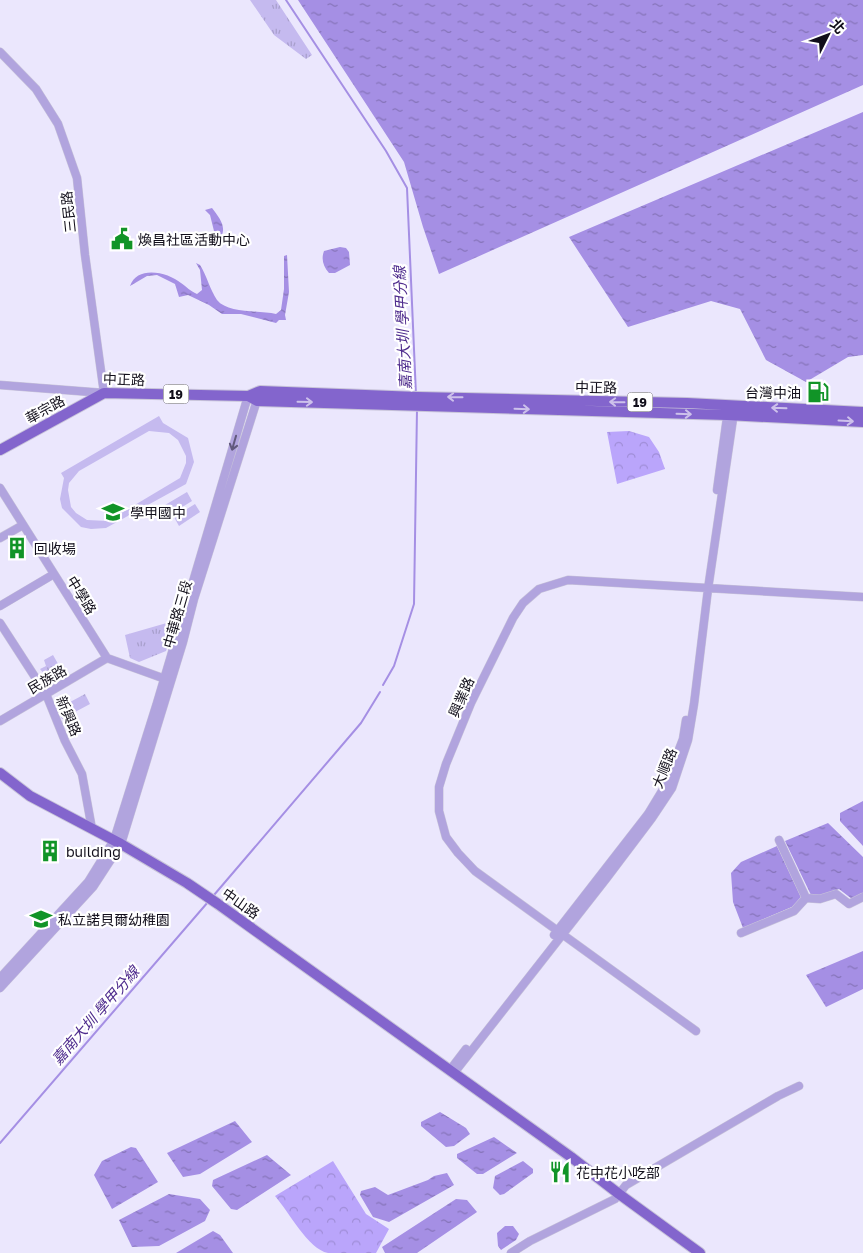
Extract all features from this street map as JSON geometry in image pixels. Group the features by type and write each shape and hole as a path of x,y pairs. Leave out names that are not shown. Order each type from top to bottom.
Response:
{"main road":[{"name":"中正路","path":"104,393 731,410 809,414 863,412"},
{"name":"華宗路","path":"0,450 104,393"},
{"name":"中正路","path":"809,414 863,422"},
{"name":"中山路","path":"0,773 30,796 117,842 187,883 218,904 571,1157 700,1253"}],"street":[{"name":"三民路","path":"0,52 36,90 58,124 77,178 85,255 104,393"},
{"name":"中正路","path":"0,386 104,393"},
{"name":"中華路三段","path":"117,842 255,396"},
{"name":"大順路","path":"452,1071 648,814 665,786 683,740 731,410"},
{"name":"中學路","path":"0,488 107,658"},
{"path":"0,538 23,525"},
{"path":"0,606 54,574"},
{"name":"興業路","path":"696,1031 474,871 446,837 439,811 439,786 446,764 470,703 513,618 523,604 539,589 568,580 863,597"},
{"name":"新興路","path":"0,623 46,694 65,741 82,774 92,829"},
{"path":"107,658 167,679"},
{"name":"民族路","path":"0,721 107,658"},
{"path":"779,840 806,898"},
{"path":"0,978 88,882 117,842"},
{"path":"0,988 93,887 117,842"},
{"path":"806,898 820,899 836,894 849,904 863,897"},
{"path":"741,932 794,911 806,898"},
{"path":"511,1253 530,1240 615,1199 626,1185 778,1096 800,1086"}],"green space":[{"path":"250,0 276,0 312,55 306,59 274,35"},
{"path":"159,416 163,423 188,438 194,462 186,484 106,528 91,529 81,527 62,508 60,499 64,478 61,473","holes":["149,431 169,433 178,440 186,456 186,463 180,478 108,521 87,520 76,513 71,507 68,490 69,483 79,471"]},
{"path":"629,431 649,437 659,452 665,469 617,484 607,432"},
{"path":"187,492 192,501 171,514 165,505"},
{"path":"195,504 200,512 179,526 174,517"},
{"path":"177,620 166,651 139,662 130,658 125,635"},
{"path":"53,655 65,676 47,688 39,679 44,674 40,669 46,666 44,660"},
{"path":"85,694 90,704 62,719 57,709"},
{"path":"333,1161 366,1214 389,1229 376,1253 328,1253 321,1250 313,1245 299,1229 275,1196"}],"water":[{"path":"298,0 863,0 863,85 439,274 404,162"},
{"path":"863,112 863,355 848,357 806,382 766,360 740,309 711,301 628,327 569,237"},
{"path":"212,208 221,221 223,229 221,238 217,243 210,215 205,210"},
{"path":"340,247 346,248 349,252 350,265 335,273 329,273 323,262 324,251"},
{"path":"287,255 289,292 285,315 286,320 279,320 276,323 241,314 222,314 209,305 188,295 179,297 175,284 157,275 147,276 130,286 139,275 153,272 175,279 197,294 202,290 200,270 196,263 200,265 217,300 222,304 236,310 276,314 281,310 284,289 284,256"},
{"path":"863,801 863,846 840,821 840,813"},
{"path":"828,823 863,857 863,893 852,899 839,889 822,895 811,895 785,841"},
{"path":"777,846 801,897 792,907 743,928 733,902 731,873 741,862"},
{"path":"863,951 863,989 826,1007 806,975"},
{"path":"440,1112 466,1128 470,1134 454,1146 446,1147 421,1126 421,1122"},
{"path":"235,1121 252,1142 200,1174 183,1177 167,1153"},
{"path":"494,1137 517,1153 483,1174 477,1174 457,1158 457,1154"},
{"path":"131,1147 136,1148 158,1182 112,1209 94,1175 102,1161"},
{"path":"267,1155 291,1175 237,1210 231,1209 212,1186 213,1180"},
{"path":"523,1161 533,1169 533,1173 500,1195 493,1188 495,1176"},
{"path":"447,1173 454,1185 389,1222 373,1217 360,1195 361,1191 375,1187 388,1195 434,1176"},
{"path":"169,1194 200,1199 210,1210 205,1221 159,1246 132,1247 119,1220"},
{"path":"456,1199 467,1200 477,1212 417,1253 385,1253 382,1247"},
{"path":"505,1226 513,1226 519,1234 516,1240 501,1250 498,1246 497,1233"},
{"path":"213,1231 220,1235 233,1253 176,1253"}],"waterway":[{"name":"嘉南大圳 學甲分線","path":"286,0 386,151 407,188 416,395"},
{"name":"嘉南大圳 學甲分線","path":"383,685 394,666 414,604 417,409"},
{"name":"嘉南大圳 學甲分線","path":"214,895 361,723 380,692"},
{"name":"嘉南大圳 學甲分線","path":"0,1143 208,902"}],"place":[{"name":"煥昌社區活動中心","path":"122,239"},
{"name":"台灣中油","path":"818,392"},
{"name":"學甲國中","path":"113,512"},
{"name":"回收場","path":"17,548"},
{"name":"building","path":"50,851"},
{"name":"私立諾貝爾幼稚園","path":"41,919"},
{"name":"花中花小吃部","path":"560,1172"}]}
